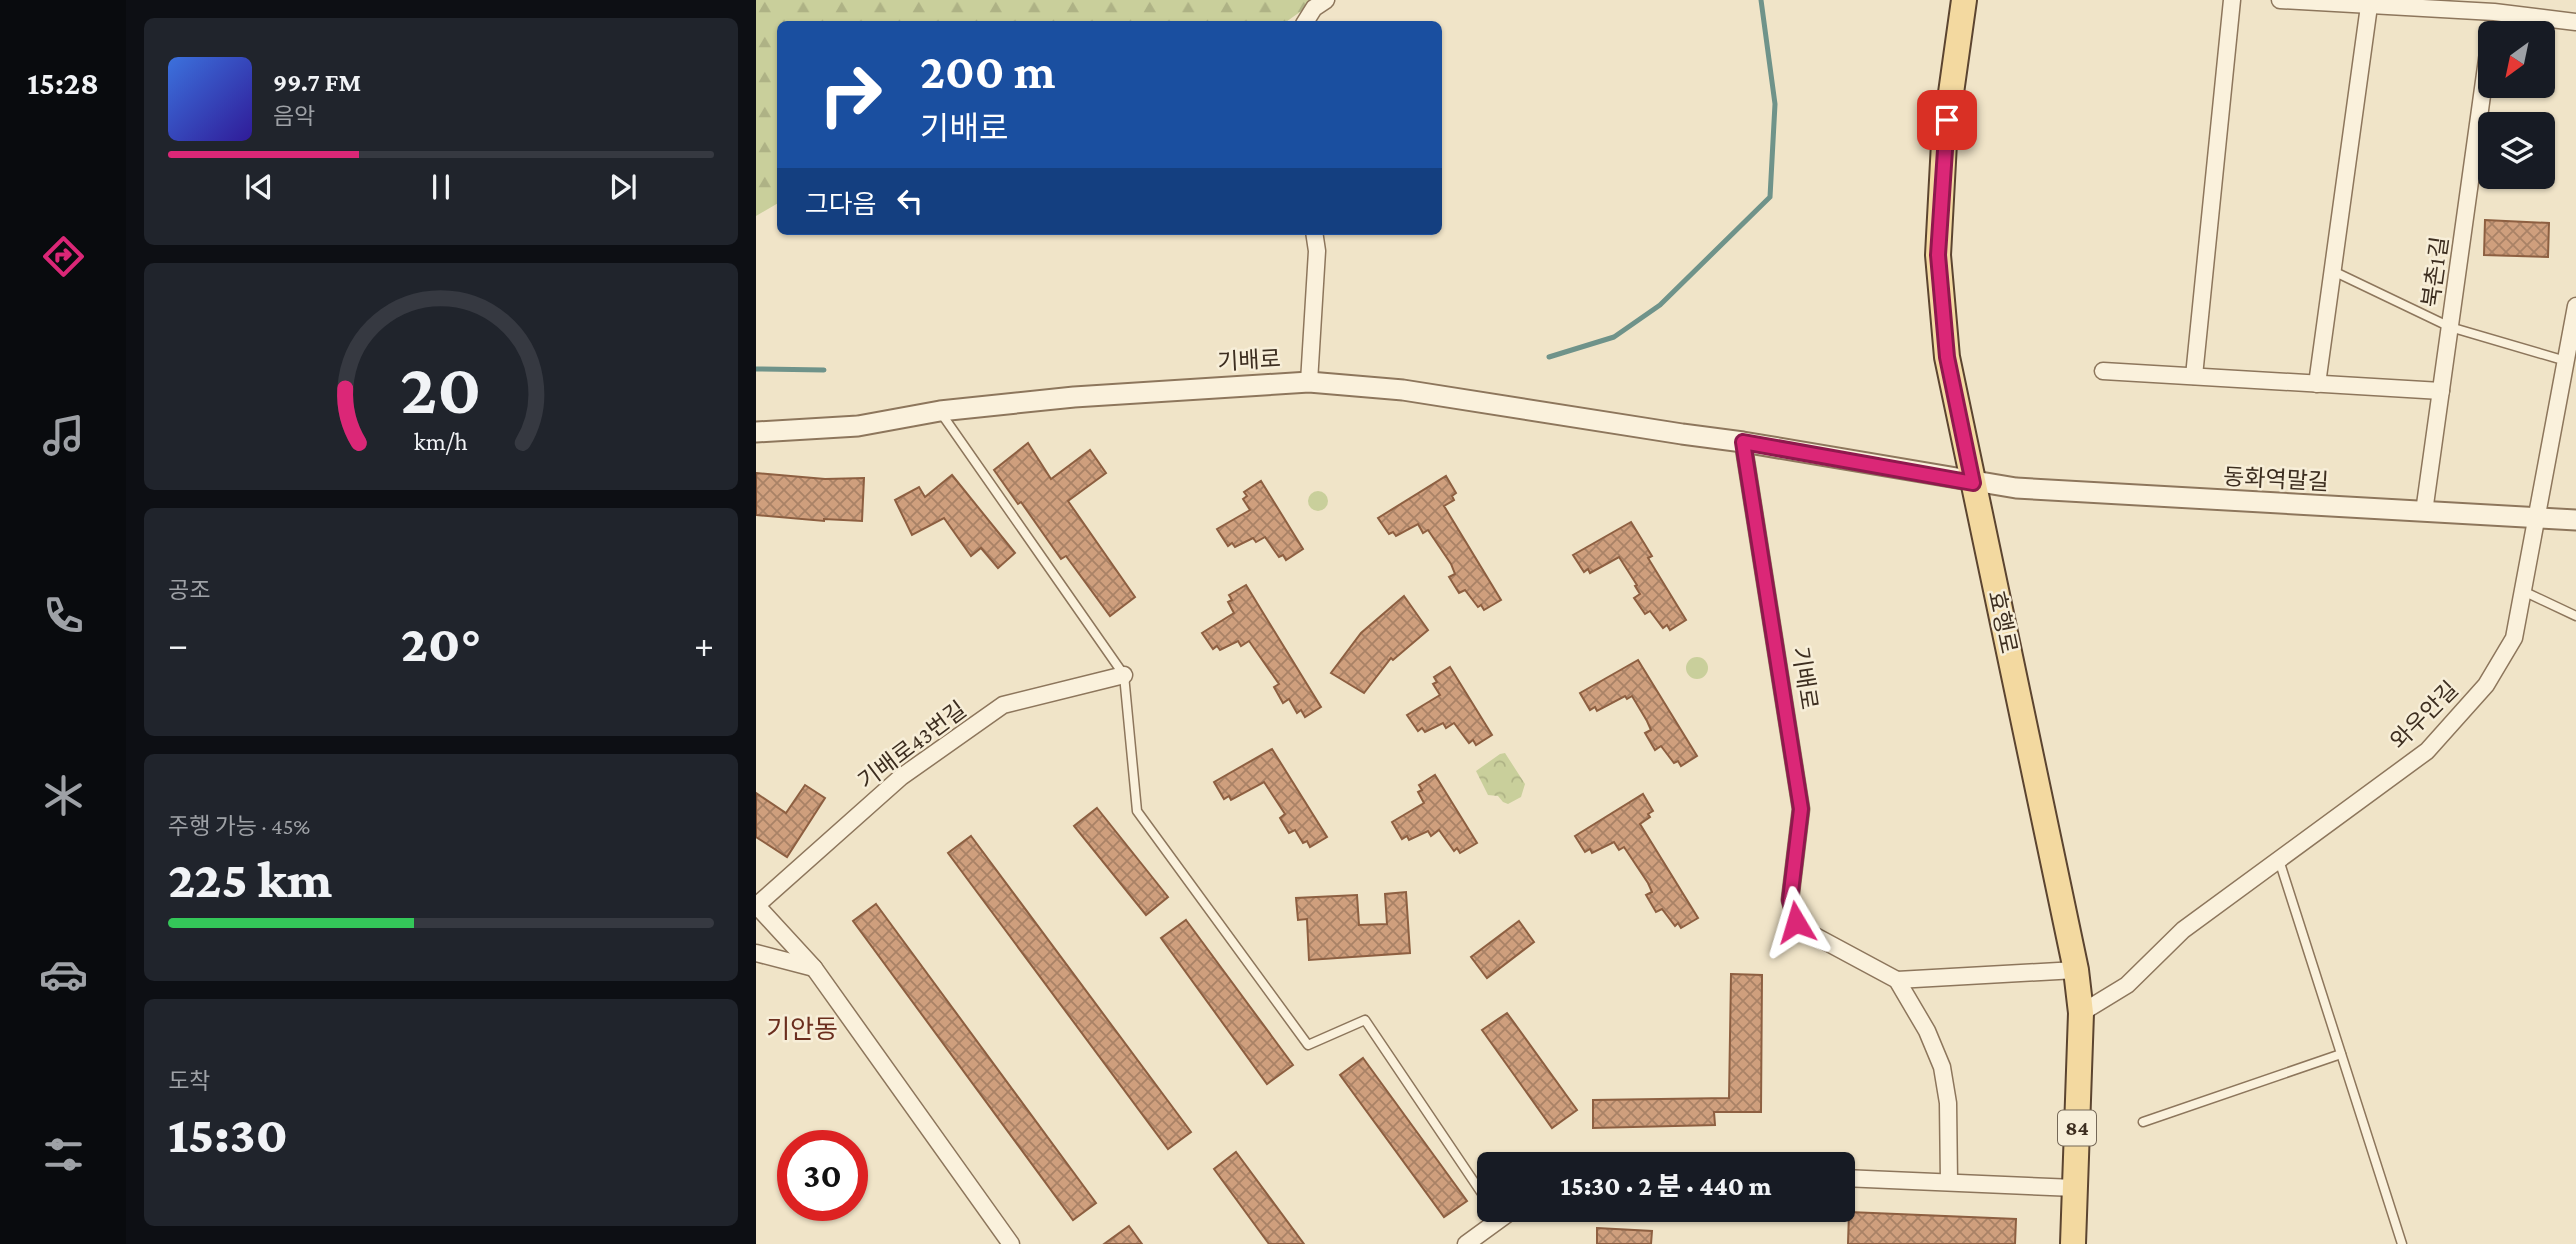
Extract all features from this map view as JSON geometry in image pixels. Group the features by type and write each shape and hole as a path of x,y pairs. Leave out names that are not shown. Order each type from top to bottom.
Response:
{"main road":[{"name":"효행로","path":"1964,0 1944,143 1938,255 1947,357 2076,970 2081,1013 2073,1244"}],"street":[{"path":"1306,21 1314,8 1326,0"},
{"path":"2194,376 2232,0"},
{"path":"2280,0 2369,6 2494,6 2576,22"},
{"path":"2318,384 2369,6"},
{"name":"북촌1길","path":"2424,512 2482,98"},
{"path":"1309,382 1317,251 1315,235"},
{"name":"와우안길","path":"2081,1013 2127,985 2183,930 2427,751 2486,685 2514,638 2576,306"},
{"path":"2103,371 2441,391"},
{"name":"기배로","path":"756,432 858,426 940,411 1074,397 1309,382 1403,390 1682,435 1743,442 1973,483"},
{"name":"기배로","path":"1743,442 1801,809 1790,900 1796,922 1804,930 1897,980"},
{"name":"동화역말길","path":"1973,483 2016,488 2576,520"},
{"name":"기배로43번길","path":"756,906 901,777 1003,705 1124,675"},
{"path":"756,906 814,968 1011,1244"},
{"path":"756,953 814,968"},
{"path":"1949,1182 1948,1103 1941,1067 1927,1031 1897,980 2076,970"},
{"path":"1855,1178 2075,1188"},
{"path":"1466,1244 1489,1222"}],"lane":[{"path":"2333,271 2450,327 2566,361"},
{"path":"940,411 1124,675 1137,811 1308,1045 1365,1020 1477,1185"},
{"path":"2523,591 2576,616"},
{"path":"2278,860 2402,1244"},
{"path":"2143,1122 2341,1054"}],"green space":[{"path":"756,0 1317,0 1287,21 777,21 777,204 756,216"},
{"path":"1318,491 1325,494 1328,501 1325,508 1318,511 1311,508 1308,501 1311,494"},
{"path":"1697,657 1705,660 1708,668 1705,676 1697,679 1689,676 1686,668 1689,660"},
{"path":"1505,753 1525,784 1521,797 1508,804 1498,796 1488,795 1476,771"}],"building":[{"path":"2485,220 2549,223 2548,257 2484,255"},
{"path":"1028,443 1051,479 1090,450 1106,473 1068,501 1135,597 1110,616 1066,556 1061,559 1021,502 1018,504 994,470"},
{"path":"756,473 825,479 864,478 862,521 824,521 756,515"},
{"path":"952,475 1015,553 998,568 981,548 971,556 944,518 912,535 895,500 919,487 925,497"},
{"path":"1446,476 1456,493 1452,496 1454,500 1444,506 1501,600 1484,610 1481,605 1478,607 1465,590 1459,593 1449,577 1455,574 1451,564 1428,530 1423,533 1418,524 1396,536 1393,532 1389,534 1378,518"},
{"path":"1261,481 1303,549 1286,560 1283,555 1279,557 1265,537 1256,542 1253,538 1235,547 1232,543 1228,546 1217,529 1250,510 1243,499 1247,496 1244,492"},
{"path":"1631,522 1652,556 1648,558 1686,620 1670,630 1667,625 1663,628 1650,611 1645,614 1634,598 1640,594 1635,586 1637,585 1619,557 1590,573 1588,569 1584,572 1573,555"},
{"path":"1246,585 1321,707 1305,717 1301,710 1297,713 1289,699 1283,703 1274,687 1279,684 1249,641 1241,646 1238,641 1220,650 1217,646 1213,649 1202,633 1234,613 1228,602 1232,600 1229,595"},
{"path":"1404,596 1428,630 1393,660 1391,658 1364,693 1331,673 1361,633"},
{"path":"1638,660 1697,756 1681,766 1678,761 1674,763 1661,746 1655,750 1645,733 1651,730 1632,696 1627,699 1625,696 1597,711 1595,707 1590,710 1580,693"},
{"path":"1450,667 1492,735 1476,745 1473,740 1469,743 1454,723 1446,728 1443,723 1425,732 1422,728 1418,731 1407,715 1440,695 1433,684 1437,682 1434,677"},
{"path":"1272,749 1327,837 1310,847 1307,841 1303,843 1295,830 1289,833 1280,818 1285,814 1264,782 1231,800 1229,796 1224,799 1214,782"},
{"path":"1435,775 1477,843 1460,853 1457,848 1454,851 1439,830 1431,836 1428,831 1409,840 1407,836 1402,839 1392,822 1424,803 1418,792 1422,790 1419,785"},
{"path":"805,785 825,798 787,857 756,837 756,793 786,813"},
{"path":"1643,794 1653,811 1648,814 1650,817 1640,824 1698,918 1681,928 1678,923 1675,926 1662,909 1656,912 1646,895 1652,892 1648,883 1624,847 1619,850 1614,842 1592,853 1590,849 1585,852 1575,836"},
{"path":"1097,808 1168,897 1146,915 1074,826"},
{"path":"971,836 1191,1132 1168,1149 948,853"},
{"path":"1406,892 1410,953 1309,960 1307,919 1298,920 1296,898 1357,895 1359,925 1387,924 1385,894"},
{"path":"876,904 1096,1203 1073,1220 853,921"},
{"path":"1186,920 1293,1065 1267,1084 1161,938"},
{"path":"1519,921 1534,942 1487,978 1471,957"},
{"path":"1731,974 1762,975 1761,1112 1714,1112 1715,1125 1593,1128 1593,1100 1729,1098"},
{"path":"1507,1013 1577,1110 1552,1128 1482,1030"},
{"path":"1363,1058 1467,1201 1444,1217 1340,1075"},
{"path":"1236,1152 1304,1244 1269,1244 1214,1169"},
{"path":"1855,1212 2016,1219 2015,1244 1848,1244 1849,1222 1855,1222"},
{"path":"1129,1226 1142,1244 1104,1244"},
{"path":"1597,1228 1652,1231 1651,1244 1597,1244"}],"waterway":[{"path":"1549,357 1614,337 1660,305 1770,197 1775,104 1761,0"},
{"path":"756,369 824,370"}],"district":[{"name":"기안동","path":"802,1029"}],"route":[{"path":"1796,922 1790,900 1801,809 1743,442 1973,483 1947,357 1938,255 1947,120"}]}
